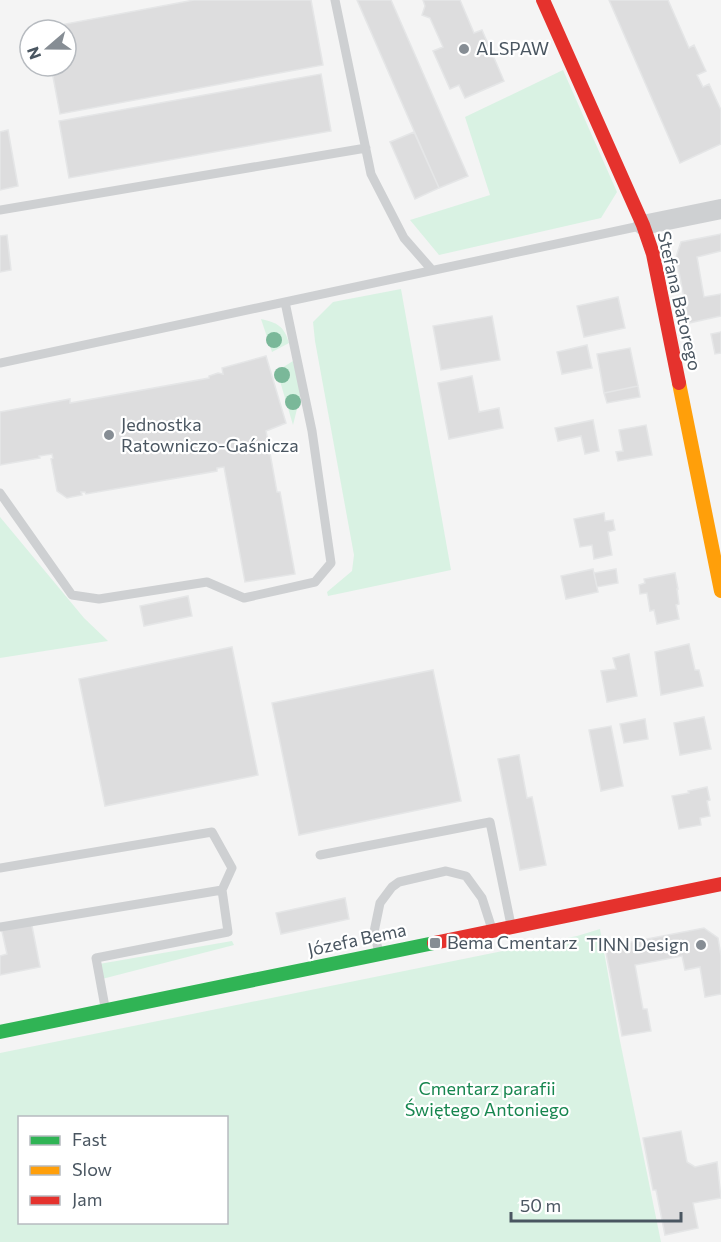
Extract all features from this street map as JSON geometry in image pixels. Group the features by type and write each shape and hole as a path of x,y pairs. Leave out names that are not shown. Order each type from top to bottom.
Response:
{"street":[{"name":"Stefana Batorego","path":"543,0 643,225 653,254 717,548 721,591"},
{"path":"643,225 721,209"},
{"name":"Józefa Bema","path":"0,1032 721,884"}],"lane":[{"path":"335,0 371,174 404,238 432,270"},
{"path":"0,210 366,148"},
{"path":"0,363 643,225"},
{"path":"0,493 72,596 99,599 207,582 244,598 315,582 331,563 312,431 285,302"},
{"path":"320,855 489,822 512,927"},
{"path":"0,868 212,832 232,868 222,890 228,932 96,958 105,1009"},
{"path":"379,954 374,932 380,903 392,887 399,882 446,871 466,876 482,898 492,931"},
{"path":"0,927 222,890"}],"green space":[{"path":"563,70 617,192 601,218 439,255 410,220 490,195 465,117"},
{"path":"401,289 451,570 328,596 327,592 352,571 354,555 313,322 333,302"},
{"path":"261,319 280,326 289,343 272,352"},
{"path":"293,361 301,393 293,425 277,371"},
{"path":"0,517 84,618 108,641 0,658"},
{"name":"Cmentarz parafii Świętego Antoniego","path":"600,929 619,1036 661,1242 0,1242 0,1053 577,936"},
{"path":"232,941 234,945 102,979 99,964"}],"building":[{"path":"194,0 311,0 323,65 60,114 53,78 78,78 78,22"},
{"path":"357,0 391,0 468,176 439,188"},
{"name":"ALSPAW","path":"423,0 460,0 474,33 482,30 504,81 465,98 459,85 450,89 433,51 443,47 430,18 422,15 425,6"},
{"path":"609,0 668,0 689,48 694,45 706,71 697,75 703,87 709,84 721,110 721,144 680,163"},
{"path":"321,74 331,131 69,178 59,121"},
{"path":"8,130 18,186 0,190 0,132"},
{"path":"414,132 439,188 415,199 390,142"},
{"path":"721,234 721,251 697,257 704,297 721,294 721,316 689,323 676,257 681,242"},
{"path":"7,235 11,270 0,272 0,236"},
{"path":"618,297 625,328 584,337 577,306"},
{"path":"492,316 500,360 441,370 433,326"},
{"path":"721,332 721,353 715,354 711,334"},
{"path":"587,345 592,368 562,374 557,352"},
{"path":"630,348 638,386 604,393 597,354"},
{"path":"266,356 286,423 266,431 295,574 245,582 224,467 217,468 217,471 86,494 81,492 82,495 67,498 57,491 52,454 0,465 0,412 70,399 70,403 209,378 218,373 223,374 222,368"},
{"path":"472,376 479,412 499,408 503,428 449,439 438,383"},
{"path":"638,386 640,397 607,403 604,393"},
{"path":"593,420 599,451 585,454 581,436 558,441 555,428"},
{"path":"646,425 652,455 618,461 616,452 623,451 619,430"},
{"path":"604,513 605,521 613,520 615,530 608,532 612,555 594,559 592,545 580,547 574,519"},
{"path":"593,569 598,592 566,599 561,576"},
{"path":"616,569 618,583 597,587 594,573"},
{"path":"675,573 679,619 657,624 654,610 650,611 647,593 640,594 639,585 645,583 644,579"},
{"path":"188,596 192,616 144,626 140,606"},
{"path":"689,644 695,670 699,670 703,686 661,695 655,652"},
{"path":"232,647 258,775 105,806 79,679"},
{"path":"629,654 637,696 607,702 601,671 616,669 613,658"},
{"path":"433,670 461,801 299,835 272,703"},
{"path":"704,717 711,749 680,755 674,723"},
{"path":"645,719 648,739 624,743 620,724"},
{"path":"611,726 623,786 601,791 589,730"},
{"path":"519,755 527,798 532,797 546,865 520,870 498,759"},
{"path":"707,787 710,816 700,818 701,825 679,829 672,796"},
{"path":"345,898 349,919 281,934 276,913"},
{"path":"31,921 40,967 0,975 0,956 7,954 1,927"},
{"path":"704,928 718,938 721,956 721,994 705,997 700,967 685,970 682,956 635,965 643,1009 647,1009 651,1031 622,1036 605,947"},
{"path":"681,1131 687,1162 695,1167 717,1162 721,1198 693,1203 698,1228 665,1235 643,1138"}],"traffic: fast":[{"path":"0,1032 434,943"}],"traffic: slow":[{"path":"679,383 721,591"}],"traffic: jam":[{"path":"543,0 643,225 653,254 679,383"},
{"path":"434,943 721,884"}],"place":[{"name":"ALSPAW","path":"464,49"},
{"name":"Jednostka Ratowniczo-Gaśnicza","path":"109,435"},
{"name":"Bema Cmentarz","path":"435,943"},
{"name":"TINN Design","path":"701,945"}]}
